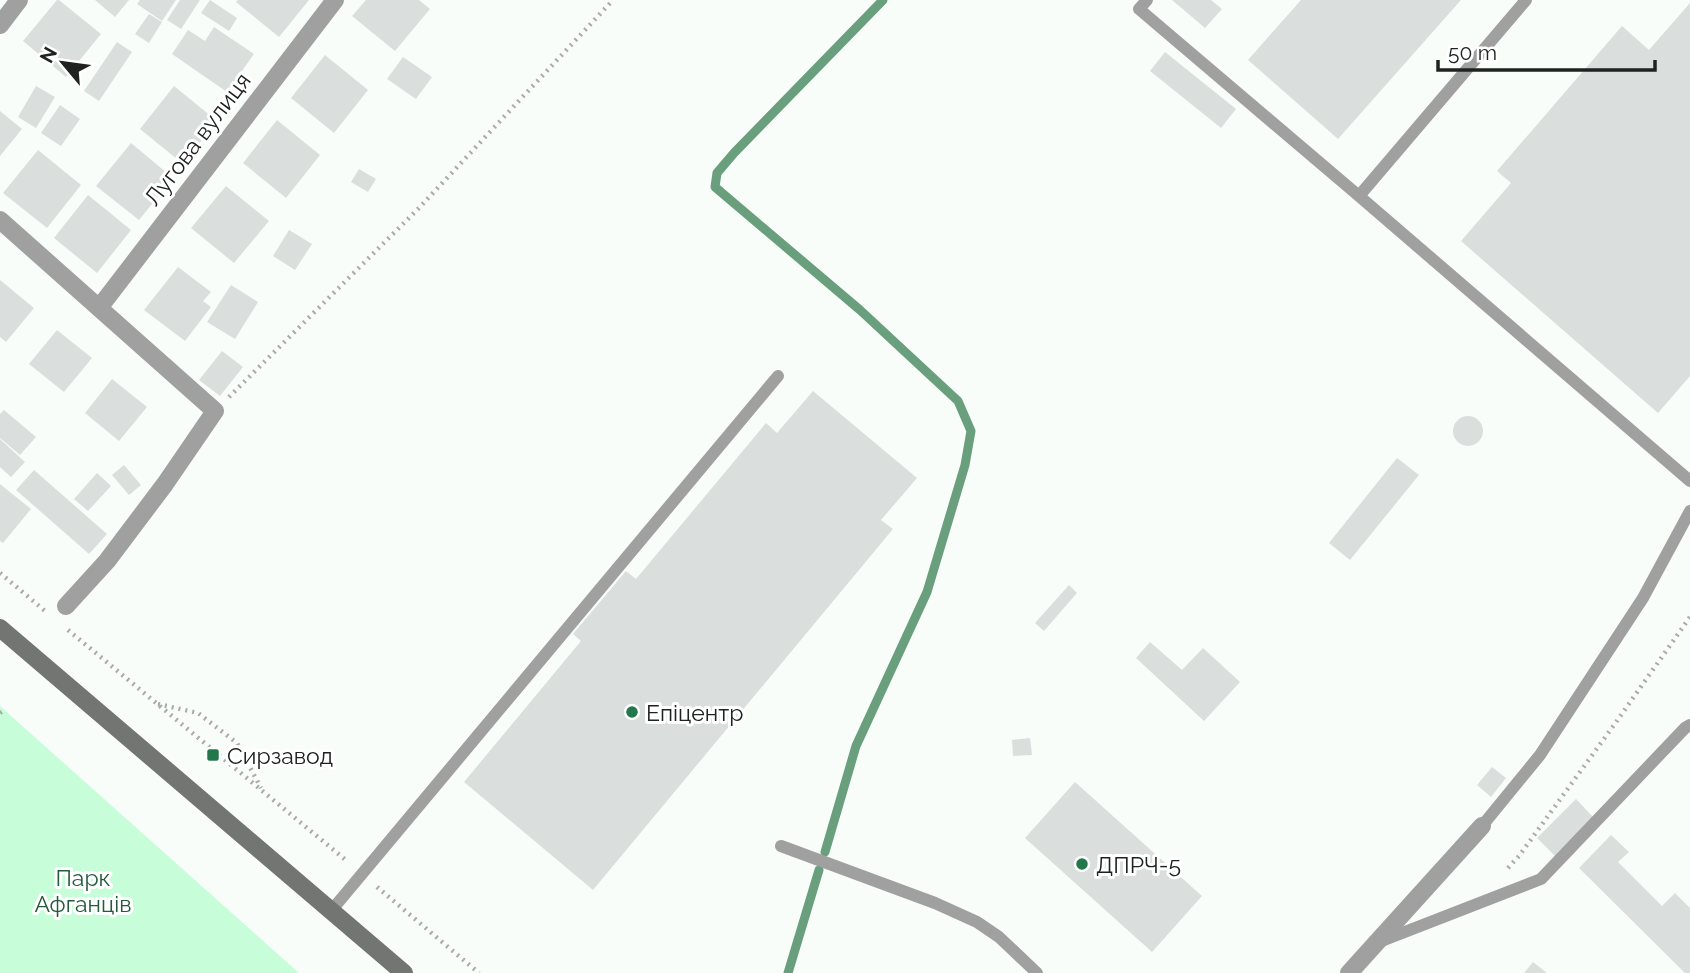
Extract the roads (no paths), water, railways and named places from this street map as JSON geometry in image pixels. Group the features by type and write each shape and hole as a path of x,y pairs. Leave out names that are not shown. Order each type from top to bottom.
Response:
{"main road":[{"path":"0,628 404,973"}],"street":[{"path":"0,26 19,0"},
{"name":"Лугова вулиця","path":"99,308 335,0"},
{"path":"0,220 215,411 107,561 60,612"},
{"path":"1349,973 1482,825"}],"lane":[{"path":"1147,0 1139,9 1690,481"},
{"path":"1359,196 1526,0"},
{"path":"331,911 778,376"},
{"path":"1482,825 1540,755 1643,598 1690,511"},
{"path":"1375,943 1541,880 1690,725"},
{"path":"781,846 934,903 977,922 999,937 1037,973"}],"waterway":[{"path":"825,852 856,746 927,592 965,465 971,431 958,401 860,310 715,187 717,173 734,153 883,0"},
{"path":"788,973 819,870"}],"place":[{"name":"Епіцентр","path":"632,712"},
{"name":"Сирзавод","path":"213,755"},
{"name":"ДПРЧ-5","path":"1082,864"}],"park label":[{"name":"Парк Афганців","path":"83,890"}]}
